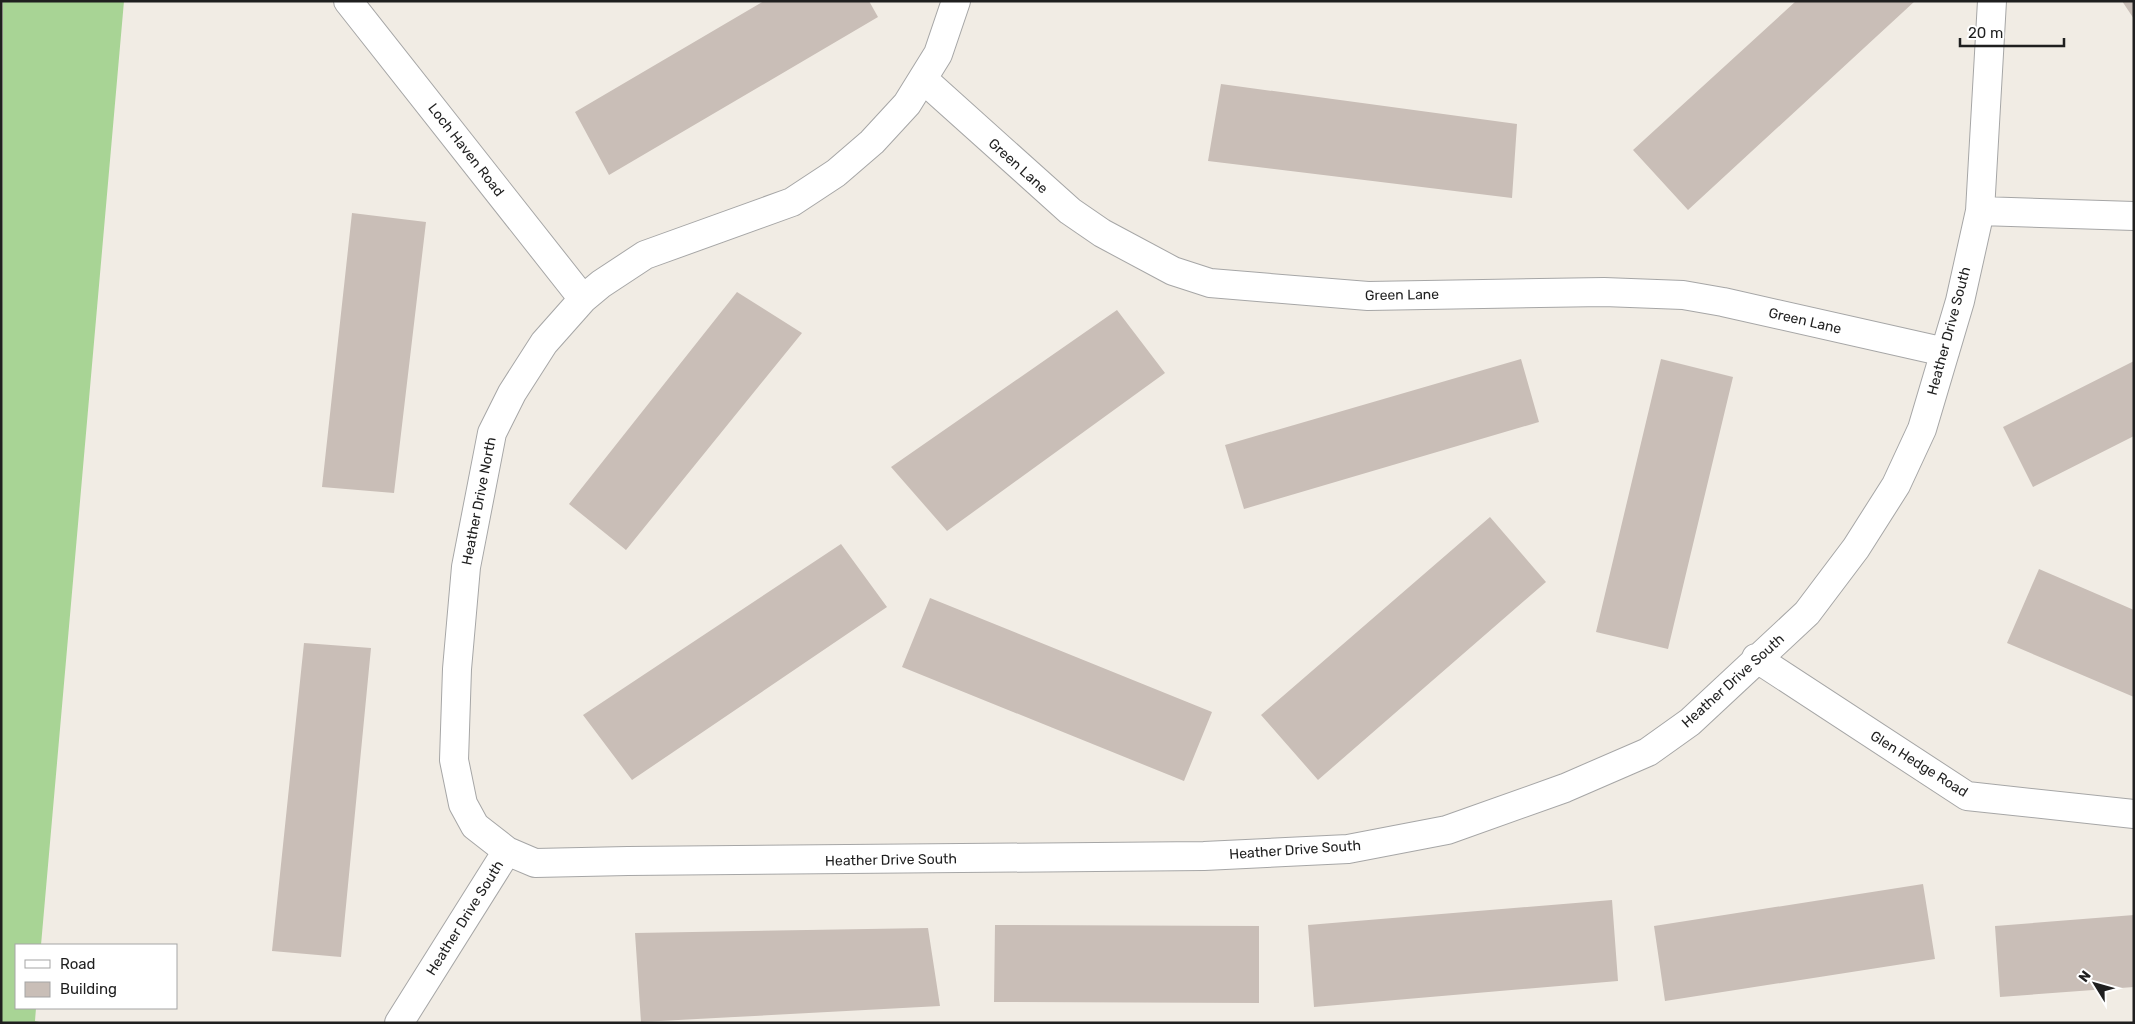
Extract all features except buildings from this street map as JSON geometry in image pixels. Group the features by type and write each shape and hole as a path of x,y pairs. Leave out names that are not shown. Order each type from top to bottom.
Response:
{"street":[{"name":"Loch Haven Road","path":"348,1 583,299"},
{"name":"Heather Drive North","path":"507,852 475,826 463,804 454,760 457,669 466,567 492,433 512,393 544,343 583,299 601,284 645,255 754,217 799,197 836,173 872,142 907,104 938,54 956,1"},
{"name":"Heather Drive South","path":"398,1023 507,852 535,864 628,861 1204,856 1348,849 1447,830 1565,788 1648,752 1690,722 1756,658 1807,613 1856,548 1896,485 1922,429 1960,301 1980,211 1992,1"},
{"name":"Green Lane","path":"923,79 1070,211 1102,233 1174,271 1210,283 1368,296 1604,292 1683,295 1723,302 1945,352"},
{"path":"1980,211 2134,216"},
{"name":"Glen Hedge Road","path":"1756,658 1967,796 2134,814"}],"green space":[{"path":"3,1 124,1 41,944 15,944 15,1009 36,1009 35,1021 44,1023 1,1023"}]}
